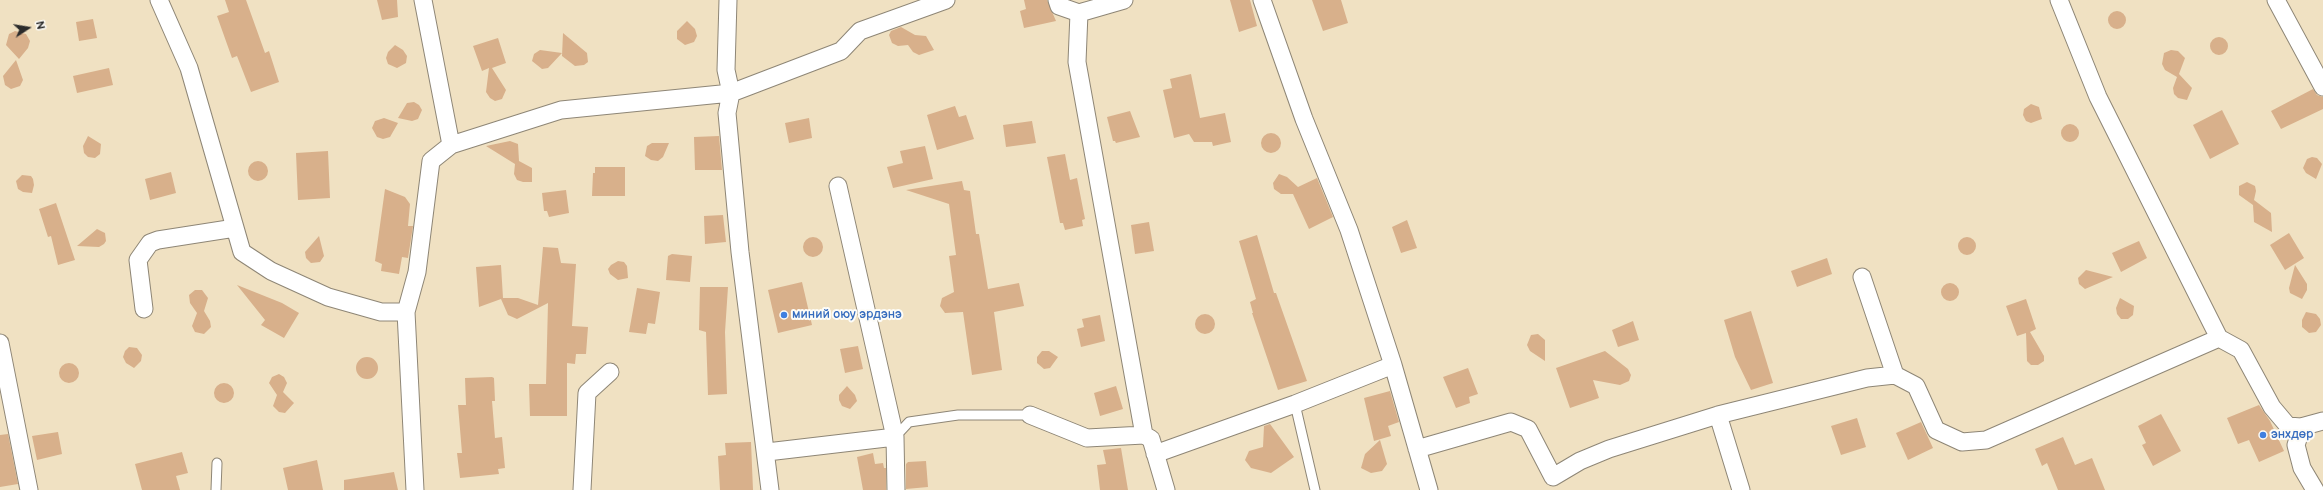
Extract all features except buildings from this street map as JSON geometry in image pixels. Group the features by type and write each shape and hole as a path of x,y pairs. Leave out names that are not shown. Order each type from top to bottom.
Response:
{"street":[{"path":"159,0 189,68 242,252 271,271 328,297 380,312 406,312"},
{"path":"423,0 451,145"},
{"path":"728,0 726,70 731,93 727,113 740,244 767,452 770,490"},
{"path":"416,490 406,312 418,272 430,161 451,145 561,110 731,93 841,52 860,30 946,0"},
{"path":"1057,0 1059,6 1079,13 1124,0"},
{"path":"1262,0 1304,119 1349,230 1393,365 1429,490"},
{"path":"2059,0 2098,97 2219,338 2241,350 2272,406 2288,426 2302,427 2323,421"},
{"path":"2276,0 2323,87"},
{"path":"1079,13 1077,62 1144,435"},
{"path":"838,186 895,437 896,490"},
{"path":"144,309 138,260 150,244 158,240 235,228"},
{"path":"1862,277 1895,375"},
{"path":"1417,449 1511,422 1528,429 1555,483 1580,461 1609,449 1718,414 1867,378 1895,375 1916,386 1936,430 1962,442 1986,440 2219,338"},
{"path":"0,343 29,490"},
{"path":"1155,454 1295,404 1393,365"},
{"path":"582,490 587,393 610,372"},
{"path":"1718,414 1741,490"},
{"path":"1030,415 1087,438 1144,435 1151,439 1166,490"},
{"path":"2302,427 2296,444 2302,468 2314,490"},
{"path":"767,452 895,437"}],"lane":[{"path":"1295,404 1315,490"},
{"path":"895,437 909,422 958,415 1030,415"},
{"path":"216,464 216,490"}],"place":[{"name":"миний оюу эрдэнэ","path":"784,315"},
{"name":"энхдөр","path":"2263,435"}]}
